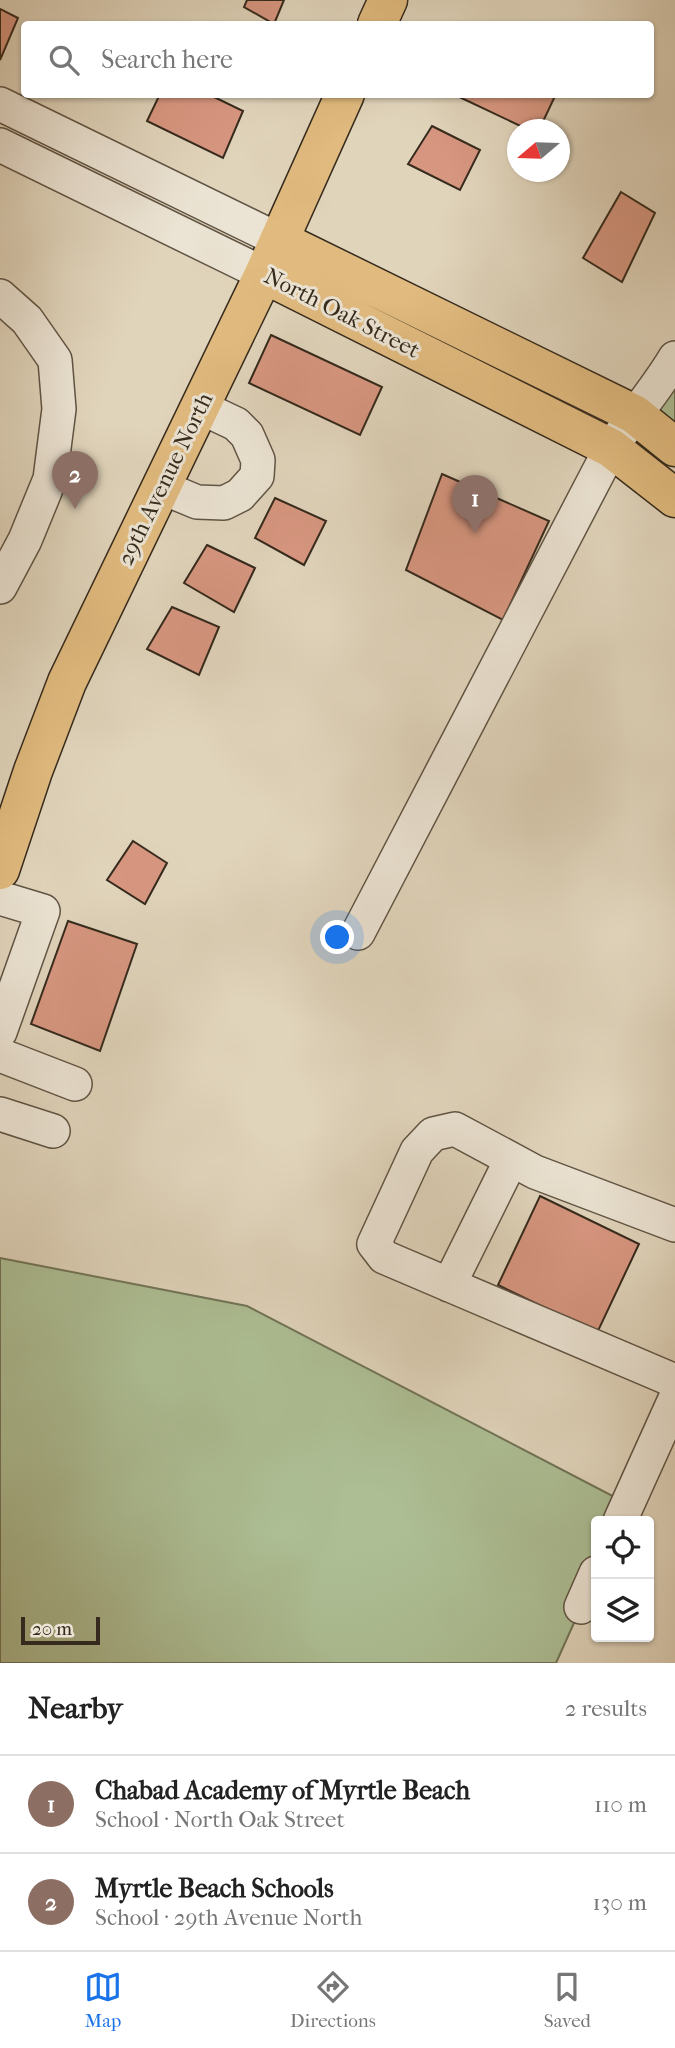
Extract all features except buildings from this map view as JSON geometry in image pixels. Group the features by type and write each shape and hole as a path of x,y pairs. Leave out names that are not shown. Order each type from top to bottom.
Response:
{"main road":[{"path":"378,21 388,0"},
{"name":"29th Avenue North","path":"0,870 33,771 67,682 271,257 343,98"},
{"name":"North Oak Street","path":"271,257 634,414 675,447"},
{"name":"North Oak Street","path":"271,257 611,448 675,498"}],"street":[{"name":"North Oak Street","path":"0,104 271,257"},
{"name":"North Oak Street","path":"0,145 271,257"},
{"path":"0,296 27,320 55,360 59,409 50,479 25,540 0,587"},
{"path":"358,933 611,448 634,414 655,391 675,358"},
{"path":"161,486 197,502 224,503 240,495 257,476 258,460 247,435 236,424 200,407"},
{"path":"0,898 43,911 0,1032"},
{"path":"0,1055 75,1084"},
{"path":"0,1114 53,1131"},
{"path":"675,1225 535,1172 455,1129 433,1134 417,1151 374,1244 383,1257 675,1381"},
{"path":"449,1285 511,1160"},
{"path":"622,1516 675,1399"},
{"path":"581,1606 593,1579"}],"green space":[{"path":"675,358 675,447 634,414"},
{"path":"0,1258 247,1306 628,1504 622,1516 591,1516 591,1585 556,1663 0,1663"}],"place":[{"name":"Myrtle Beach Schools","path":"75,509"},
{"name":"Chabad Academy of Myrtle Beach","path":"475,533"}]}
